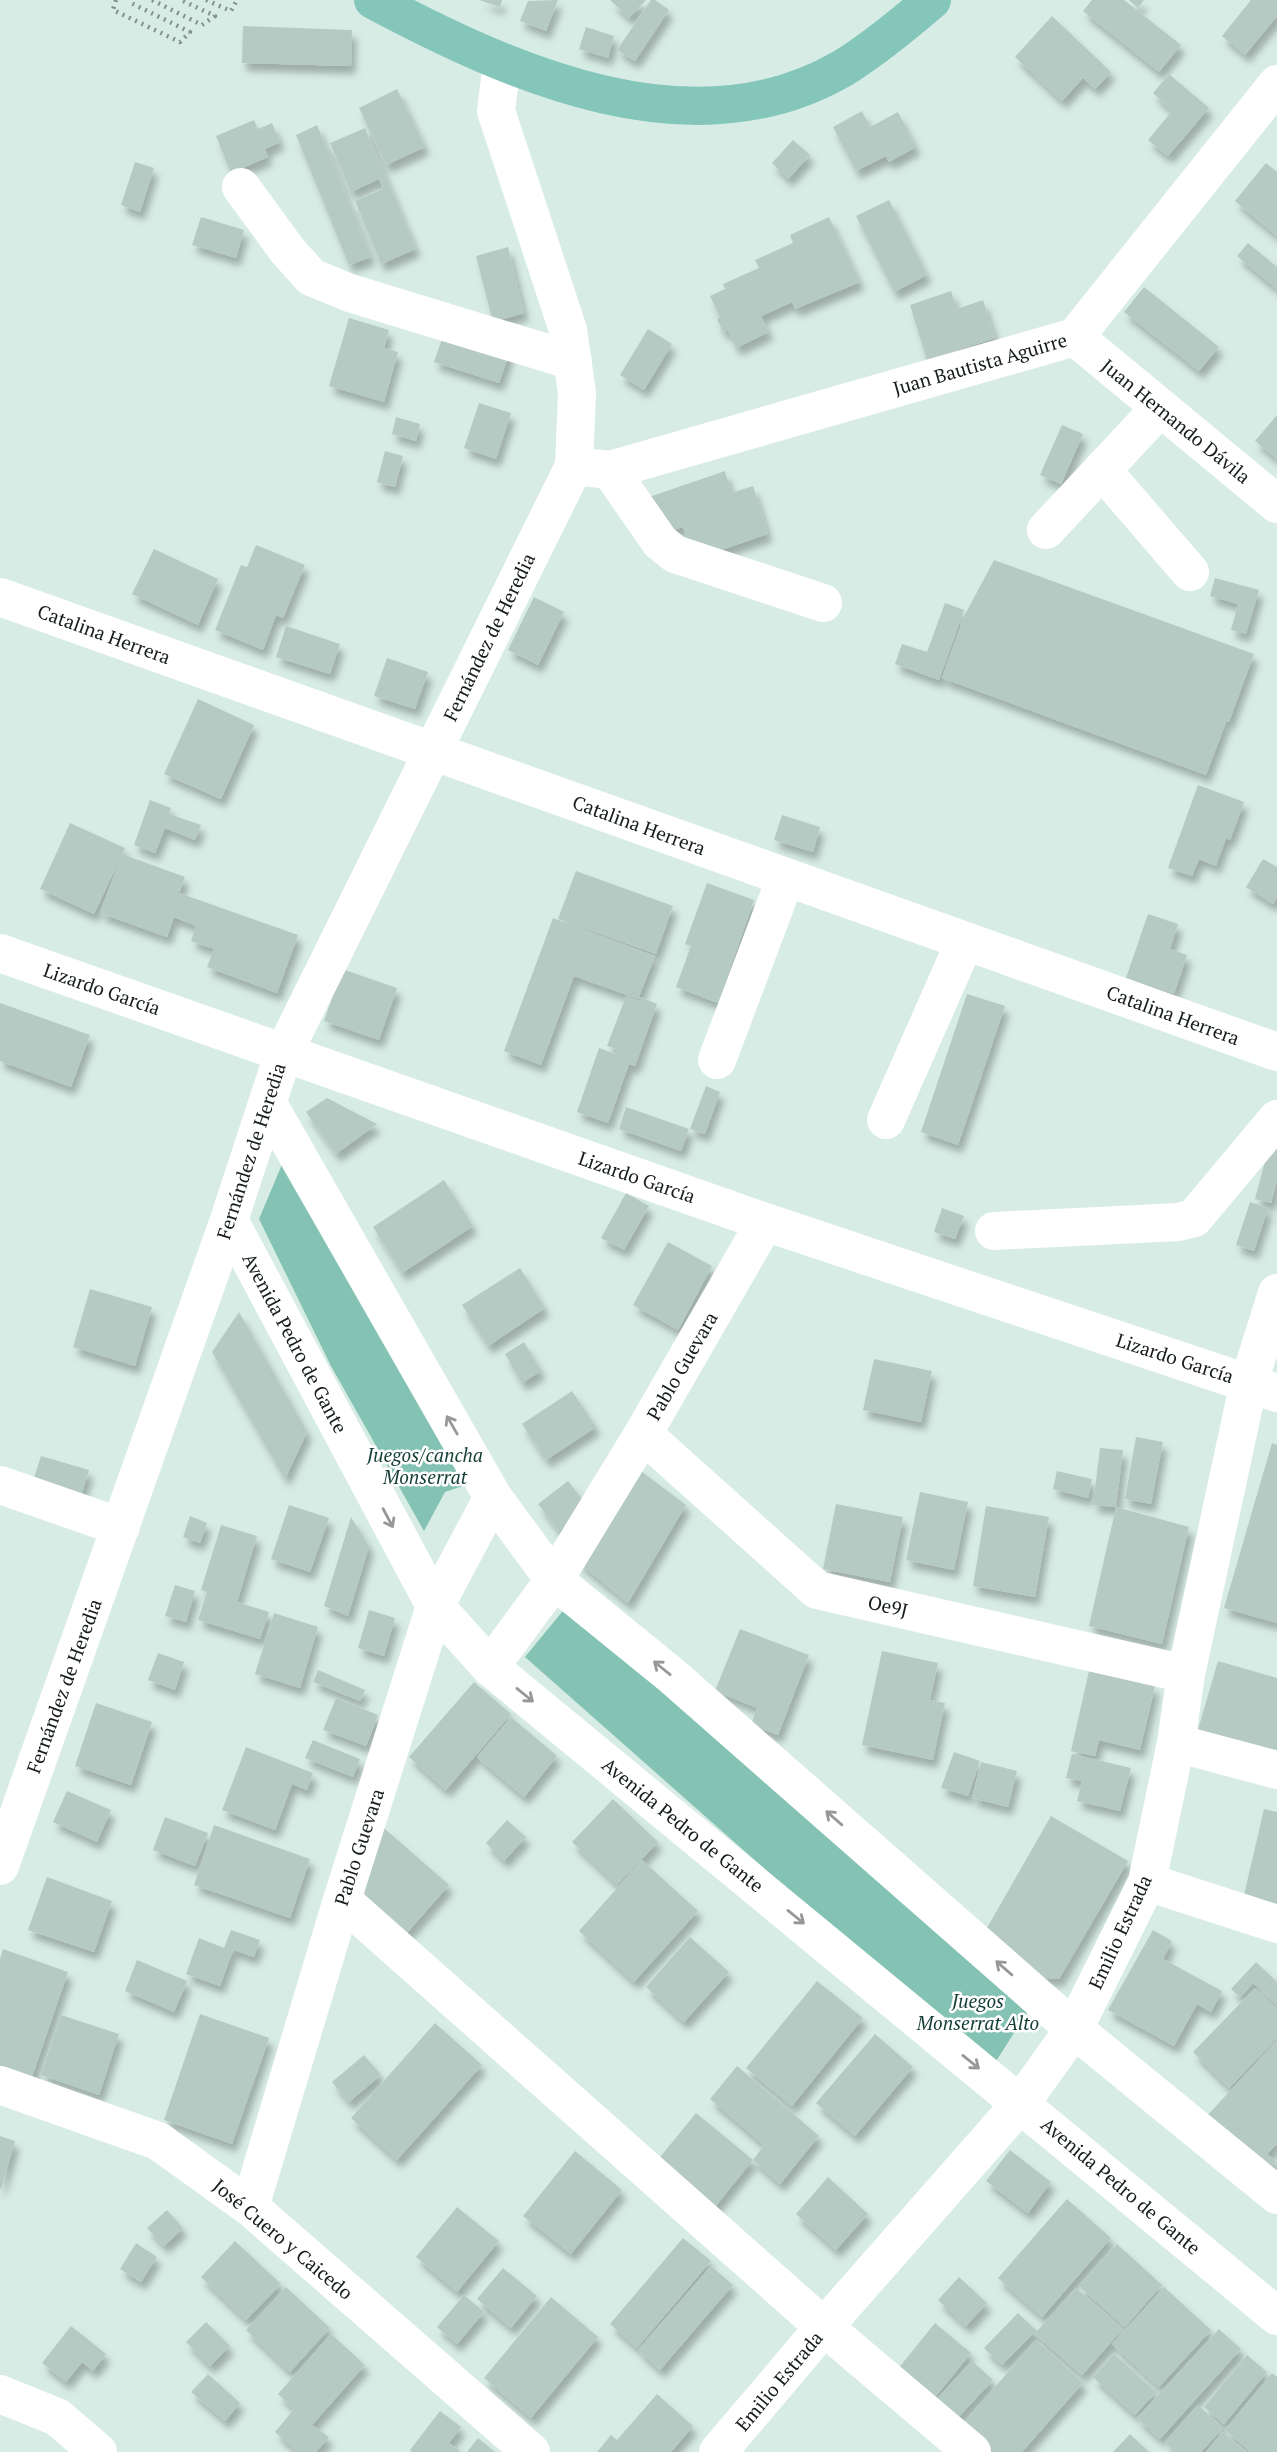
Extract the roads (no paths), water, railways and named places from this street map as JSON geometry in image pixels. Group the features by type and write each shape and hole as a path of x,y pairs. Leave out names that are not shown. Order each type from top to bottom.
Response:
{"main road":[{"path":"373,0 419,11 502,63 592,92 663,106 719,106 773,96 810,84 843,68 932,0"}],"street":[{"path":"502,63 496,111 564,317 592,468 660,542 676,554 823,603"},
{"name":"Juan Bautista Aguirre","path":"592,468 1075,337 1277,84"},
{"path":"241,187 287,250 311,277 350,293 573,361"},
{"name":"Juan Hernando Dávila","path":"1075,337 1277,504"},
{"path":"1046,530 1160,408"},
{"name":"Fernández de Heredia","path":"0,1866 229,1220 284,1052 433,751 592,468"},
{"path":"1102,470 1190,572"},
{"name":"Catalina Herrera","path":"0,597 1277,1052"},
{"path":"717,1060 786,877"},
{"path":"886,1120 965,941"},
{"name":"Lizardo García","path":"0,953 765,1222 1263,1387"},
{"path":"268,1104 493,1497 554,1580 671,1675 1074,2029 1277,2195"},
{"path":"994,1230 1178,1222 1194,1218 1277,1119"},
{"name":"Avenida Pedro de Gante","path":"229,1220 435,1606 491,1667 1277,2316"},
{"name":"Pablo Guevara","path":"491,1667 554,1580 643,1434 765,1222"},
{"name":"Emilio Estrada","path":"718,2452 1021,2103 1074,2029 1147,1882 1176,1743 1186,1674 1263,1387 1277,1293"},
{"name":"Oe9J","path":"643,1434 817,1590 1186,1674"},
{"path":"0,1485 121,1527"},
{"name":"Pablo Guevara","path":"250,2207 342,1900 435,1606 493,1497"},
{"path":"1176,1743 1277,1770"},
{"path":"1147,1882 1277,1924"},
{"path":"342,1900 824,2327 972,2452"},
{"name":"José Cuero y Caicedo","path":"0,2085 158,2141 250,2207 531,2452"},
{"path":"0,2394 57,2417 98,2452"}],"park label":[{"name":"Juegos/cancha Monserrat","path":"425,1466"},
{"name":"Juegos Monserrat Alto","path":"978,2012"}]}
